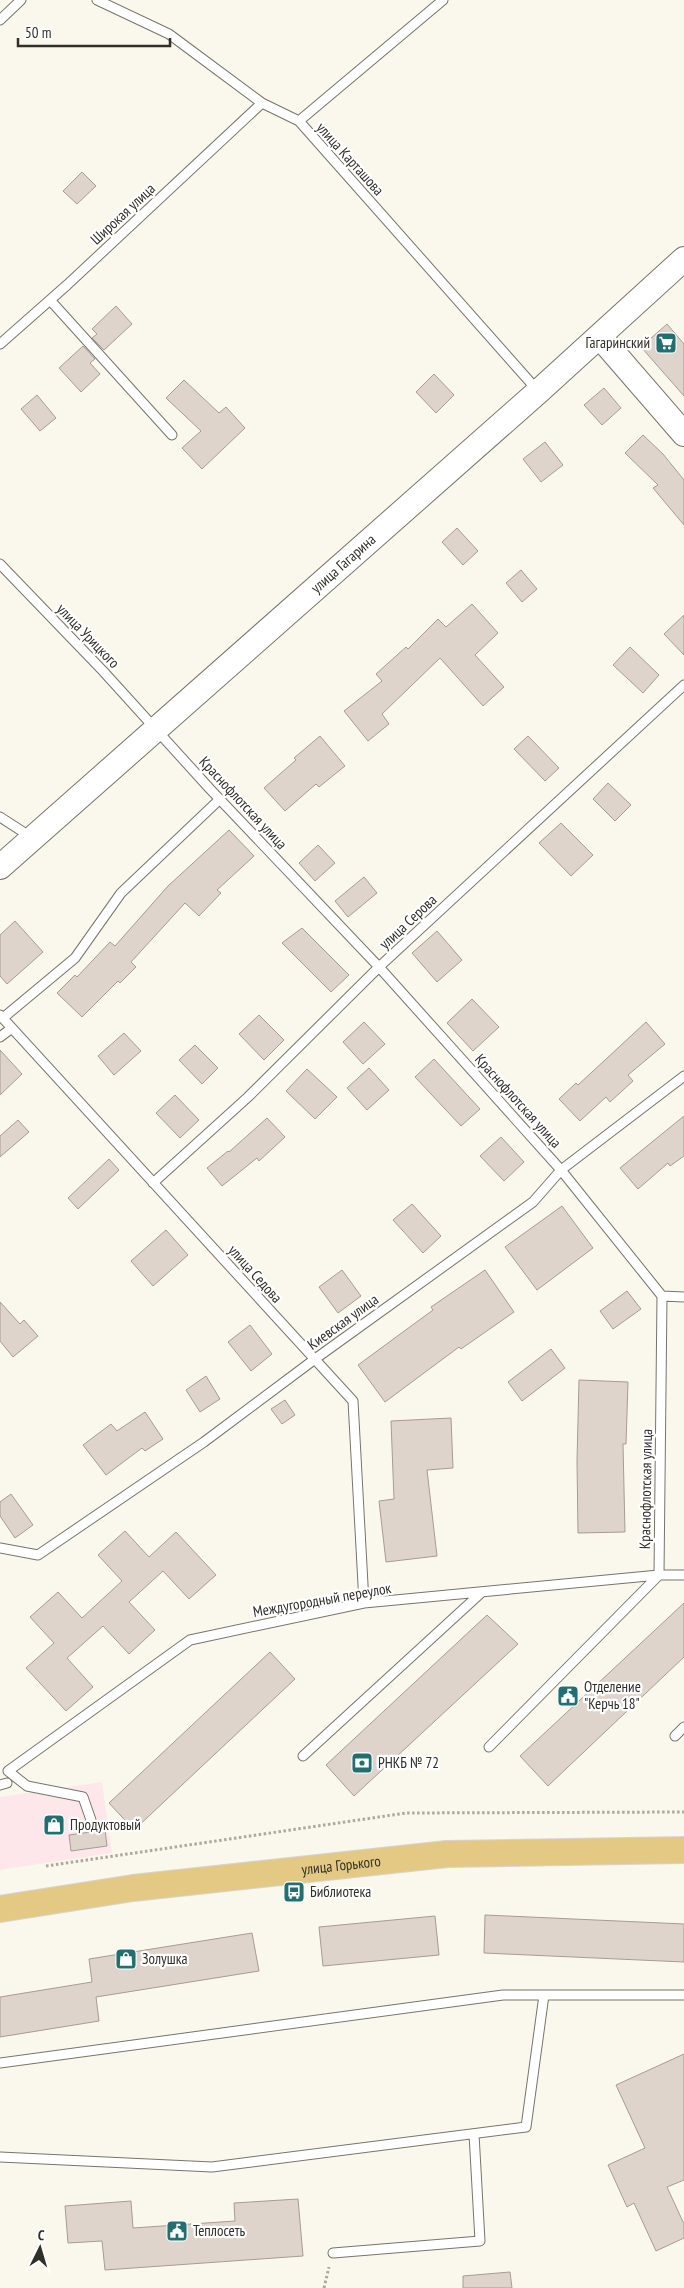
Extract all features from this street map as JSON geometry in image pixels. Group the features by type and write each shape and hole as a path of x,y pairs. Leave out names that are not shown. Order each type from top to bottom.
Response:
{"main road":[{"name":"улица Гагарина","path":"0,867 154,728 539,392 684,260"},
{"path":"600,337 684,434"},
{"name":"улица Горького","path":"0,1909 133,1888 446,1854 684,1850"}],"lane":[{"path":"0,20 22,0"},
{"name":"улица Карташова","path":"97,0 169,34 262,103 299,122 539,392"},
{"path":"299,122 443,0"},
{"name":"Широкая улица","path":"0,344 262,103"},
{"path":"50,300 172,435"},
{"name":"улица Урицкого","path":"0,564 103,671 154,728"},
{"name":"улица Серова","path":"153,1183 248,1097 379,968 684,685"},
{"name":"Краснофлотская улица","path":"154,728 379,968 562,1170 662,1296 659,1575"},
{"path":"1,1017 75,958 121,893 220,799"},
{"path":"0,817 33,838"},
{"name":"улица Седова","path":"1,1017 353,1400 364,1603"},
{"path":"0,1037 12,1028"},
{"name":"Киевская улица","path":"0,1548 38,1555 204,1442 315,1359 533,1202 562,1170 684,1076"},
{"path":"662,1296 684,1297"},
{"path":"489,1747 659,1575"},
{"name":"Междугородный переулок","path":"91,1820 83,1797 27,1786 8,1771 190,1640 364,1603 659,1575 684,1575"},
{"path":"303,1756 482,1592"},
{"path":"675,1736 684,1727"},
{"path":"0,2063 503,1995 684,1995"},
{"path":"0,2157 212,2167 526,2127 544,1995"},
{"path":"333,2253 480,2242 474,2134"}],"path":[{"path":"46,1866 406,1813 684,1812"},
{"path":"324,2288 333,2253"}],"shaded area":[{"name":"Продуктовый","path":"102,1782 112,1853 0,1870 0,1797"}],"building":[{"path":"82,172 96,186 77,204 63,191"},
{"path":"116,306 132,324 104,350 92,338 97,334 92,329"},
{"path":"667,324 684,344 684,396 641,347"},
{"path":"83,346 95,359 90,363 100,374 81,392 59,368"},
{"path":"434,374 454,395 436,413 416,392"},
{"path":"184,380 219,413 226,407 245,428 202,469 182,448 201,431 166,398"},
{"path":"604,388 621,408 602,425 584,405"},
{"path":"37,395 56,418 40,431 21,409"},
{"path":"643,435 663,454 684,480 684,525 653,488 658,485 625,453"},
{"path":"545,442 563,465 541,482 523,459"},
{"path":"457,528 478,551 463,565 442,542"},
{"path":"521,570 537,589 522,602 506,583"},
{"path":"472,604 498,633 475,655 504,687 483,706 440,658 382,714 389,724 368,741 344,711 382,681 376,674 406,647 408,649 438,619 446,627"},
{"path":"684,615 684,655 664,634"},
{"path":"630,647 659,675 643,693 613,665"},
{"path":"320,736 345,766 319,787 316,784 285,811 264,788 296,760 294,758"},
{"path":"528,736 559,768 545,781 514,749"},
{"path":"608,783 631,805 615,821 593,799"},
{"path":"561,823 593,855 571,876 539,843"},
{"path":"229,830 254,856 217,890 221,893 199,916 185,903 131,962 136,967 120,983 118,981 82,1017 57,993 75,975 77,977 110,942 115,946 168,886"},
{"path":"318,845 335,863 315,881 299,863"},
{"path":"364,877 377,893 348,917 335,901"},
{"path":"15,921 43,952 7,984 0,976 0,935"},
{"path":"302,928 349,975 331,992 282,943"},
{"path":"437,931 462,960 437,982 412,953"},
{"path":"472,999 499,1027 473,1051 447,1023"},
{"path":"259,1015 284,1040 264,1060 239,1034"},
{"path":"364,1022 385,1044 363,1064 343,1042"},
{"path":"646,1022 665,1044 628,1075 633,1081 610,1102 606,1097 580,1121 559,1099 576,1083 578,1085"},
{"path":"124,1033 141,1051 114,1075 98,1056"},
{"path":"195,1045 218,1068 202,1084 179,1060"},
{"path":"0,1050 22,1074 0,1095"},
{"path":"434,1059 480,1109 461,1126 415,1077"},
{"path":"369,1068 389,1090 367,1110 347,1088"},
{"path":"307,1069 337,1097 315,1119 286,1091"},
{"path":"175,1095 199,1120 180,1138 156,1113"},
{"path":"684,1116 684,1156 670,1166 668,1163 638,1189 620,1168"},
{"path":"267,1118 285,1137 259,1161 257,1158 222,1186 207,1168 229,1152"},
{"path":"18,1120 29,1132 0,1157 0,1136"},
{"path":"501,1137 524,1162 504,1181 480,1156"},
{"path":"109,1159 119,1170 78,1209 68,1198"},
{"path":"412,1204 441,1236 423,1253 393,1220"},
{"path":"562,1206 593,1248 537,1290 505,1247"},
{"path":"166,1230 188,1255 153,1286 131,1261"},
{"path":"342,1270 361,1296 338,1313 319,1287"},
{"path":"485,1270 514,1312 461,1349 459,1347 385,1402 358,1365 433,1310 431,1307"},
{"path":"627,1291 641,1309 613,1329 600,1311"},
{"path":"0,1302 20,1324 24,1320 38,1336 13,1357 0,1341"},
{"path":"250,1325 272,1354 251,1371 228,1342"},
{"path":"551,1349 565,1368 522,1401 508,1382"},
{"path":"206,1376 220,1399 200,1412 186,1390"},
{"path":"579,1380 628,1382 626,1444 623,1444 625,1532 578,1533"},
{"path":"285,1400 295,1415 282,1424 271,1409"},
{"path":"145,1412 163,1439 145,1451 142,1448 106,1475 83,1445 111,1424 117,1431"},
{"path":"451,1418 453,1468 427,1470 437,1556 386,1562 379,1501 394,1499 391,1421"},
{"path":"11,1494 33,1525 15,1538 0,1516 0,1502"},
{"path":"125,1531 149,1557 176,1532 216,1575 189,1599 163,1571 129,1602 155,1630 129,1654 103,1626 67,1658 93,1687 66,1711 26,1668 54,1643 30,1617 58,1592 82,1618 122,1581 98,1555"},
{"path":"684,1603 684,1657 548,1786 520,1756"},
{"path":"487,1615 518,1644 354,1796 326,1765"},
{"path":"270,1652 295,1679 134,1830 109,1803"},
{"path":"105,1830 107,1846 71,1851 69,1835"},
{"path":"485,1915 684,1924 684,1962 484,1953"},
{"path":"435,1916 439,1955 323,1966 319,1927"},
{"path":"252,1933 259,1971 96,1997 99,2021 0,2037 0,1997 92,1982 89,1959"},
{"path":"684,2054 684,2180 667,2187 684,2224 684,2238 656,2251 634,2203 627,2207 608,2165 645,2148 616,2085"},
{"path":"298,2199 303,2256 105,2270 102,2241 68,2243 65,2206 131,2201 133,2228 235,2221 234,2203"},
{"path":"510,2272 512,2288 463,2288 463,2276"}],"place":[{"name":"Гагаринский","path":"666,343"},
{"name":"Отделение \"Керчь 18\"","path":"568,1696"},
{"name":"РНКБ № 72","path":"362,1763"},
{"name":"Продуктовый","path":"54,1825"},
{"name":"Библиотека","path":"294,1892"},
{"name":"Золушка","path":"126,1959"},
{"name":"Теплосеть","path":"177,2231"}]}
